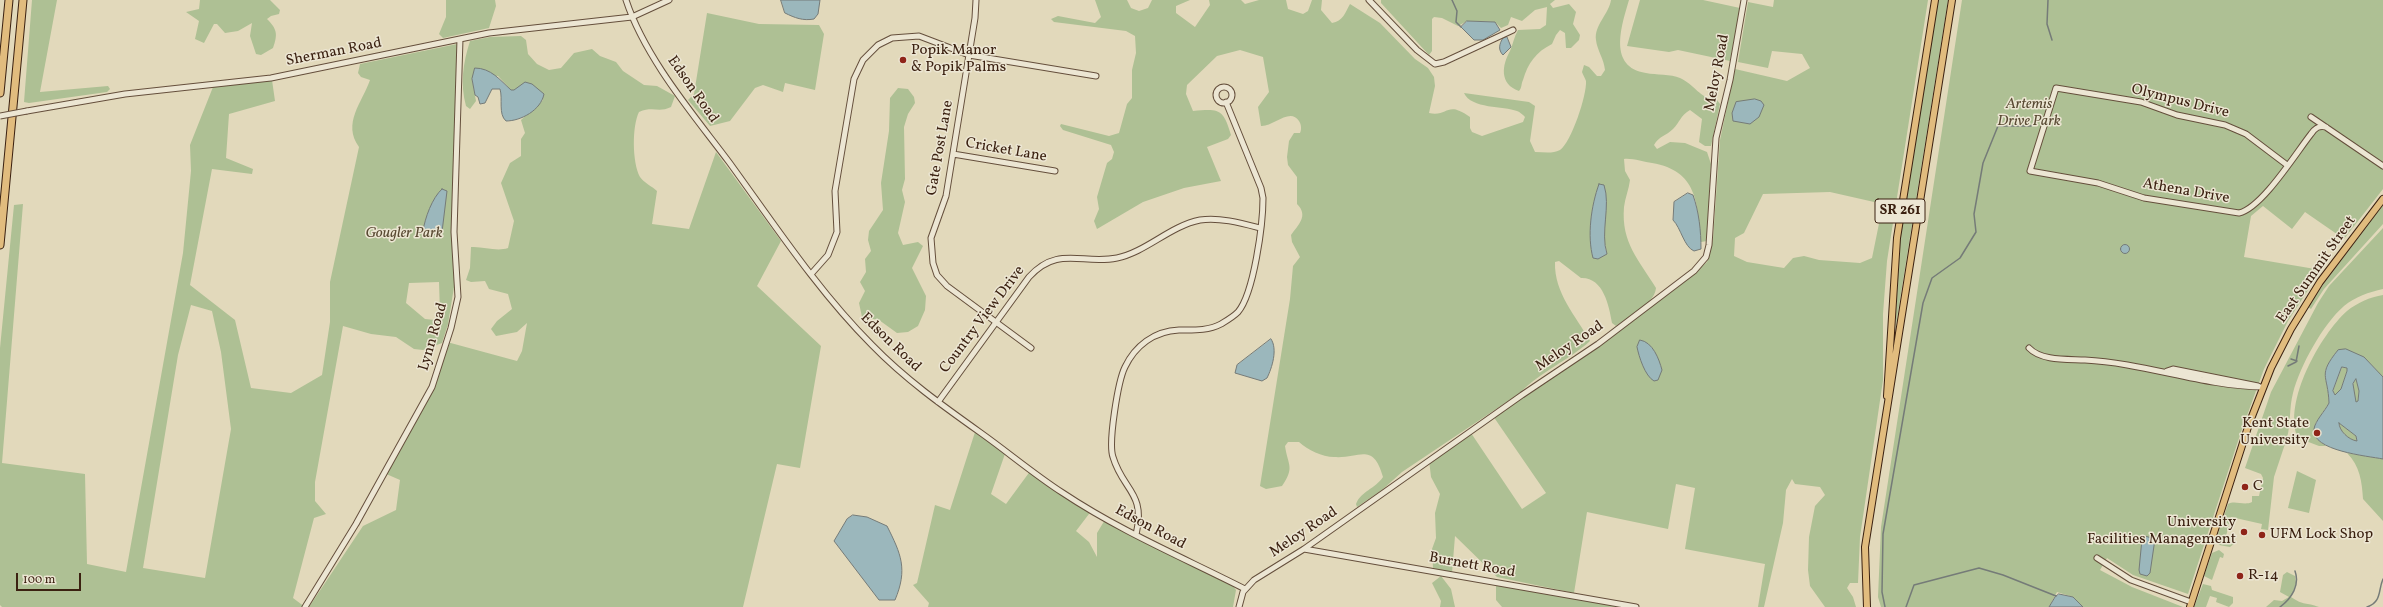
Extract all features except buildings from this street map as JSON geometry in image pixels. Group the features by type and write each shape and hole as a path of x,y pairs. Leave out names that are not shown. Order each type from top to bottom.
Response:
{"highway":[{"path":"0,94 9,0"},
{"path":"0,246 23,0"}],"main road":[{"name":"SR 261","path":"1884,424 1897,238 1935,0"},
{"name":"SR 261","path":"1867,607 1865,547 1884,424 1896,365 1952,0"},
{"name":"East Summit Street","path":"2191,604 2263,387 2271,368 2291,329 2320,282 2383,199"}],"street":[{"name":"Edson Road","path":"626,0 632,17 677,93 812,273 871,344 903,374 938,402 1063,493 1136,534 1245,589"},
{"name":"Sherman Road","path":"0,116 132,92 271,78 489,33 632,17 669,0"},
{"name":"Gate Post Lane","path":"976,0 969,55 944,204 931,238 933,264 937,275 946,286 1031,348"},
{"path":"1369,0 1417,50 1435,64 1444,62 1513,30"},
{"name":"Meloy Road","path":"1245,589 1254,580 1304,549 1522,395 1598,344 1694,271 1704,261 1709,245 1716,138 1730,80 1744,0"},
{"path":"812,273 828,255 837,232 835,191 854,79 863,60 884,41 911,35 927,37 969,55 1096,76"},
{"name":"Lynn Road","path":"305,607 356,524 432,387 451,328 458,297 454,232 460,39"},
{"name":"Olympus Drive","path":"2030,171 2056,88 2141,102 2177,115 2225,125 2247,135 2287,165"},
{"path":"1136,534 1139,513 1137,502 1116,465 1111,446 1124,369 1135,351 1152,337 1170,331 1210,328 1220,325 1238,311 1251,284 1263,203 1261,188 1226,102"},
{"path":"2311,117 2383,166"},
{"name":"Athena Drive","path":"2030,171 2098,183 2144,198 2235,213 2247,211 2255,205 2314,130 2320,126 2326,127"},
{"name":"Cricket Lane","path":"953,154 1056,172"},
{"name":"Country View Drive","path":"938,402 995,322 1034,271 1055,258 1067,257 1104,260 1123,257 1186,225 1200,220 1221,220 1260,228"},
{"path":"2029,348 2035,354 2167,371 2172,374 2219,382 2263,387"},
{"name":"Burnett Road","path":"1304,549 1636,607"},
{"path":"2097,558 2130,580 2191,604"},
{"path":"1239,607 1245,589"}],"green space":[{"path":"32,0 57,0 40,92 108,86 110,89 107,92 29,103 24,102"},
{"path":"200,0 270,0 280,10 279,14 271,16 267,19 276,32 276,39 273,48 261,55 256,54 250,36 252,23 238,31 225,33 217,24 214,24 204,43 195,39 199,21 186,12 199,9"},
{"path":"446,0 495,0 496,6 489,28 443,38 439,34 446,17"},
{"path":"1095,0 1127,0 1131,8 1139,11 1148,8 1152,0 1190,0 1176,6 1176,13 1195,27 1210,5 1209,0 1241,0 1245,4 1259,0 1286,0 1288,9 1303,14 1308,11 1312,0 1322,0 1321,10 1332,23 1341,18 1350,4 1380,23 1415,59 1428,68 1434,77 1435,86 1429,113 1436,114 1452,109 1462,112 1470,117 1470,128 1472,132 1482,136 1523,122 1525,117 1517,111 1511,109 1488,106 1473,102 1464,93 1529,102 1535,106 1530,141 1535,152 1554,152 1560,150 1564,146 1578,118 1586,88 1586,81 1582,72 1584,65 1589,67 1597,76 1601,76 1605,70 1596,40 1599,24 1608,10 1611,0 1629,0 1623,22 1620,44 1626,63 1634,69 1646,73 1680,78 1706,97 1717,100 1720,104 1711,146 1705,146 1699,142 1702,119 1690,110 1673,129 1658,140 1654,145 1657,149 1670,142 1685,143 1707,152 1711,164 1707,241 1701,242 1696,202 1687,181 1678,173 1667,167 1638,160 1624,159 1625,171 1630,180 1624,207 1625,231 1632,250 1656,288 1651,300 1646,305 1634,315 1616,326 1612,323 1607,301 1600,287 1589,279 1581,278 1559,261 1555,262 1558,284 1562,294 1590,341 1582,348 1537,378 1520,393 1402,472 1382,490 1357,507 1356,504 1361,496 1383,477 1375,459 1370,455 1364,454 1329,457 1307,448 1299,442 1288,442 1285,446 1290,466 1286,480 1282,486 1266,489 1260,486 1290,299 1293,266 1300,257 1292,242 1291,235 1301,220 1302,212 1297,204 1297,177 1288,165 1287,157 1289,141 1294,133 1300,133 1301,128 1299,121 1295,117 1291,116 1271,124 1261,126 1258,107 1269,92 1263,57 1240,50 1217,56 1187,85 1186,94 1193,111 1209,110 1219,112 1228,126 1231,135 1228,139 1207,147 1221,181 1184,188 1143,202 1097,229 1094,221 1099,209 1097,197 1107,163 1112,159 1114,152 1111,145 1063,130 1060,126 1061,124 1109,136 1119,133 1127,104 1132,98 1132,70 1136,53 1135,36 1126,31 1054,22 1051,19 1058,16 1095,23 1101,17","holes":["1600,184 1606,196 1604,240 1607,254 1594,258 1590,230 1594,201"]},
{"path":"1381,0 1555,0 1550,4 1553,8 1569,4 1576,12 1573,24 1580,35 1579,40 1571,48 1566,48 1565,33 1560,30 1552,44 1537,54 1530,63 1519,91 1508,84 1505,79 1504,68 1507,56 1518,30 1540,29 1546,25 1547,7 1535,10 1522,21 1511,17 1508,25 1501,28 1495,22 1467,21 1458,26 1442,18 1434,17 1432,19 1432,51 1429,55 1381,3"},
{"path":"1640,0 1703,0 1740,8 1730,61 1678,50 1669,52 1627,46"},
{"path":"1774,0 1928,0 1887,261 1883,314 1883,380 1860,537 1858,583 1850,583 1847,588 1853,597 1856,607 1825,607 1810,586 1808,570 1809,537 1815,506 1825,495 1820,487 1795,484 1792,479 1786,490 1783,523 1764,607 1758,607 1765,564 1685,549 1695,488 1676,484 1668,529 1587,512 1574,593 1497,577 1455,536 1452,573 1433,568 1432,549 1436,538 1435,513 1440,494 1431,477 1429,460 1471,433 1522,509 1546,493 1493,416 1649,306 1652,306 1677,288 1707,262 1713,239 1720,140 1735,69 1787,81 1810,68 1802,54 1772,51 1768,68 1738,62 1748,2 1773,7","holes":["1830,192 1883,204 1872,258 1860,263 1819,260 1804,256 1793,258 1784,268 1747,262 1734,256 1735,238 1744,233 1763,194"]},
{"path":"1938,0 1948,0 1895,331 1900,239"},
{"name":"Artemis Drive Park","path":"1962,0 2383,0 2383,189 2344,239 2305,212 2292,229 2263,206 2251,216 2244,257 2321,270 2288,321 2264,369 2241,432 2188,594 2133,575 2107,558 2100,570 2132,587 2183,607 2083,607 2073,597 2057,592 2049,607 1881,607 1878,597 1881,527"},
{"path":"707,13 759,24 819,25 824,34 815,90 785,83 783,92 763,85 755,88 730,121 710,126 688,100 694,94"},
{"path":"521,36 526,40 528,54 537,64 549,70 561,68 574,53 592,49 600,56 616,62 623,71 644,85 657,86 675,96 671,107 667,109 644,110 639,112 635,126 634,154 637,170 641,179 657,191 652,224 689,229 716,152 781,241 757,286 821,346 800,468 777,464 743,607 309,607 363,526 396,510 400,480 384,473 425,399 447,342 517,361 522,351 527,323 517,332 496,336 491,329 497,321 512,309 508,294 489,289 485,281 471,282 466,280 470,268 471,247 494,249 508,248 514,221 501,183 510,163 521,156 521,139 525,133 521,120 543,100 511,90 498,76 472,79 476,101 470,109 466,106 463,90 464,65 470,41 490,37"},
{"name":"Gougler Park","path":"457,44 455,281 448,324 442,343 423,350 414,349 396,337 371,334 343,326 315,482 315,501 326,514 314,518 293,598 305,607 2,607 0,605 0,348 14,205 23,204 2,463 85,474 87,564 126,572 183,253 191,171 190,145 213,87 272,80 275,101 229,114 226,158 253,169 252,174 212,169 190,285 235,320 251,388 291,393 322,375 330,322 330,282 359,147 352,130 353,121 355,113 370,80 361,77 358,73 360,64","holes":["439,282 440,313 435,320 425,319 406,303 409,283","191,305 212,311 221,352 231,429 205,578 143,568 178,355"]},
{"path":"898,88 908,89 914,97 915,103 908,114 904,127 905,179 902,190 905,202 898,233 903,245 918,242 923,246 912,268 926,296 925,310 918,326 908,332 897,333 879,320 862,317 859,303 865,291 860,282 866,272 865,259 871,251 868,240 869,231 883,210 881,183 889,131 890,98"},
{"path":"2383,205 2383,224 2324,289 2311,309 2308,307 2325,282"},
{"path":"2383,228 2383,289 2357,297 2336,314 2320,334 2296,382 2292,399 2287,438 2284,439 2286,441 2274,477 2268,530 2261,529 2262,524 2231,517 2226,536 2235,538 2235,543 2230,547 2219,545 2216,540 2228,504 2249,503 2252,502 2252,496 2259,496 2263,478 2261,474 2245,468 2271,392 2318,303 2329,286"},
{"path":"2383,295 2383,377 2364,357 2338,350 2328,365 2325,375 2329,403 2315,424 2317,439 2326,446 2319,446 2298,438 2294,423 2295,407 2300,388 2316,352 2326,336 2347,311 2355,305 2373,297"},
{"path":"2342,367 2347,368 2347,371 2341,389 2335,395 2333,391"},
{"path":"2356,379 2359,391 2358,401 2355,402 2353,384"},
{"path":"2339,423 2356,436 2357,441 2345,435 2339,426"},
{"path":"976,429 1006,451 991,494 1006,504 1031,470 1092,510 1076,531 1089,542 1097,557 1097,533 1106,518 1232,585 1236,590 1233,607 928,607 929,603 913,585 917,583 935,505 950,510"},
{"path":"2347,453 2383,459 2383,521 2363,499 2360,474 2355,463"},
{"path":"2297,471 2316,480 2309,513 2288,508"},
{"path":"2219,550 2224,554 2223,558 2220,557 2212,580 2204,576 2212,553"},
{"path":"2287,572 2295,576 2296,583 2291,597 2302,603 2319,607 2266,607 2274,600 2282,601 2289,597 2280,592 2283,575"},
{"path":"1441,576 1451,589 1455,607 1440,607 1441,601 1432,583"},
{"path":"1499,583 1636,607 1502,607 1496,600 1496,586"},
{"path":"2203,584 2211,586 2212,590 2233,597 2233,603 2229,607 2216,602 2217,598 2210,596 2206,607 2194,607"}],"water":[{"path":"781,0 820,0 818,14 814,19 799,19 785,13"},
{"path":"1467,21 1495,22 1500,30 1483,40 1474,40 1461,27"},
{"path":"1507,37 1511,47 1503,55 1500,51 1500,45 1503,38"},
{"path":"475,68 491,72 511,90 514,90 525,82 532,84 544,94 542,100 530,114 518,119 506,121 501,110 500,89 492,89 485,103 480,104 478,97 475,95 472,79"},
{"path":"1755,99 1761,101 1764,105 1759,117 1750,124 1733,121 1732,113 1736,102"},
{"path":"1599,184 1604,185 1606,193 1605,246 1607,254 1598,259 1593,258 1590,231 1592,211"},
{"path":"442,189 447,191 442,232 439,234 426,234 423,231 427,214 438,193"},
{"path":"1688,193 1693,195 1697,208 1700,228 1701,249 1694,251 1685,242 1673,220 1674,202"},
{"path":"2125,244 2130,249 2125,254 2120,249"},
{"path":"1271,339 1274,353 1271,369 1267,378 1262,381 1235,373 1237,365"},
{"path":"1640,340 1645,341 1652,347 1657,356 1662,370 1658,380 1654,381 1651,379 1643,366 1637,347"},
{"path":"2346,349 2364,357 2383,377 2383,459 2342,451 2321,443 2315,436 2315,426 2329,403 2325,375 2326,371 2328,365 2338,350","holes":["2342,367 2347,368 2347,371 2341,389 2335,395 2333,391","2356,379 2359,391 2358,401 2356,402 2353,384","2339,423 2356,436 2357,441 2345,435 2339,426"]},
{"path":"853,515 867,517 887,526 896,545 902,570 899,589 895,600 879,600 834,541 847,519"},
{"path":"2145,536 2155,539 2150,573 2147,576 2140,574 2139,570 2142,539"},
{"path":"2059,594 2073,597 2083,607 2049,607 2055,597"}],"waterway":[{"path":"1452,0 1457,11 1456,22 1461,27"},
{"path":"2048,0 2047,24 2052,40"},
{"path":"1885,607 1882,592 1883,534 1923,303 1932,278 1960,258 1976,232 1974,214 1983,163 1998,126 2031,126 2035,123"},
{"path":"2288,366 2296,362 2299,346"},
{"path":"2291,359 2297,361"},
{"path":"1906,607 1914,585 1979,568 2003,575 2056,596"},
{"path":"2280,607 2288,600 2294,591 2296,586 2295,571"},
{"path":"2367,607 2372,605 2377,599 2383,579"}],"place":[{"name":"Popik Manor & Popik Palms","path":"903,60"},
{"name":"Kent State University","path":"2317,433"},
{"name":"C","path":"2245,487"},
{"name":"University Facilities Management","path":"2244,532"},
{"name":"UFM Lock Shop","path":"2262,535"},
{"name":"R-14","path":"2240,576"}]}
